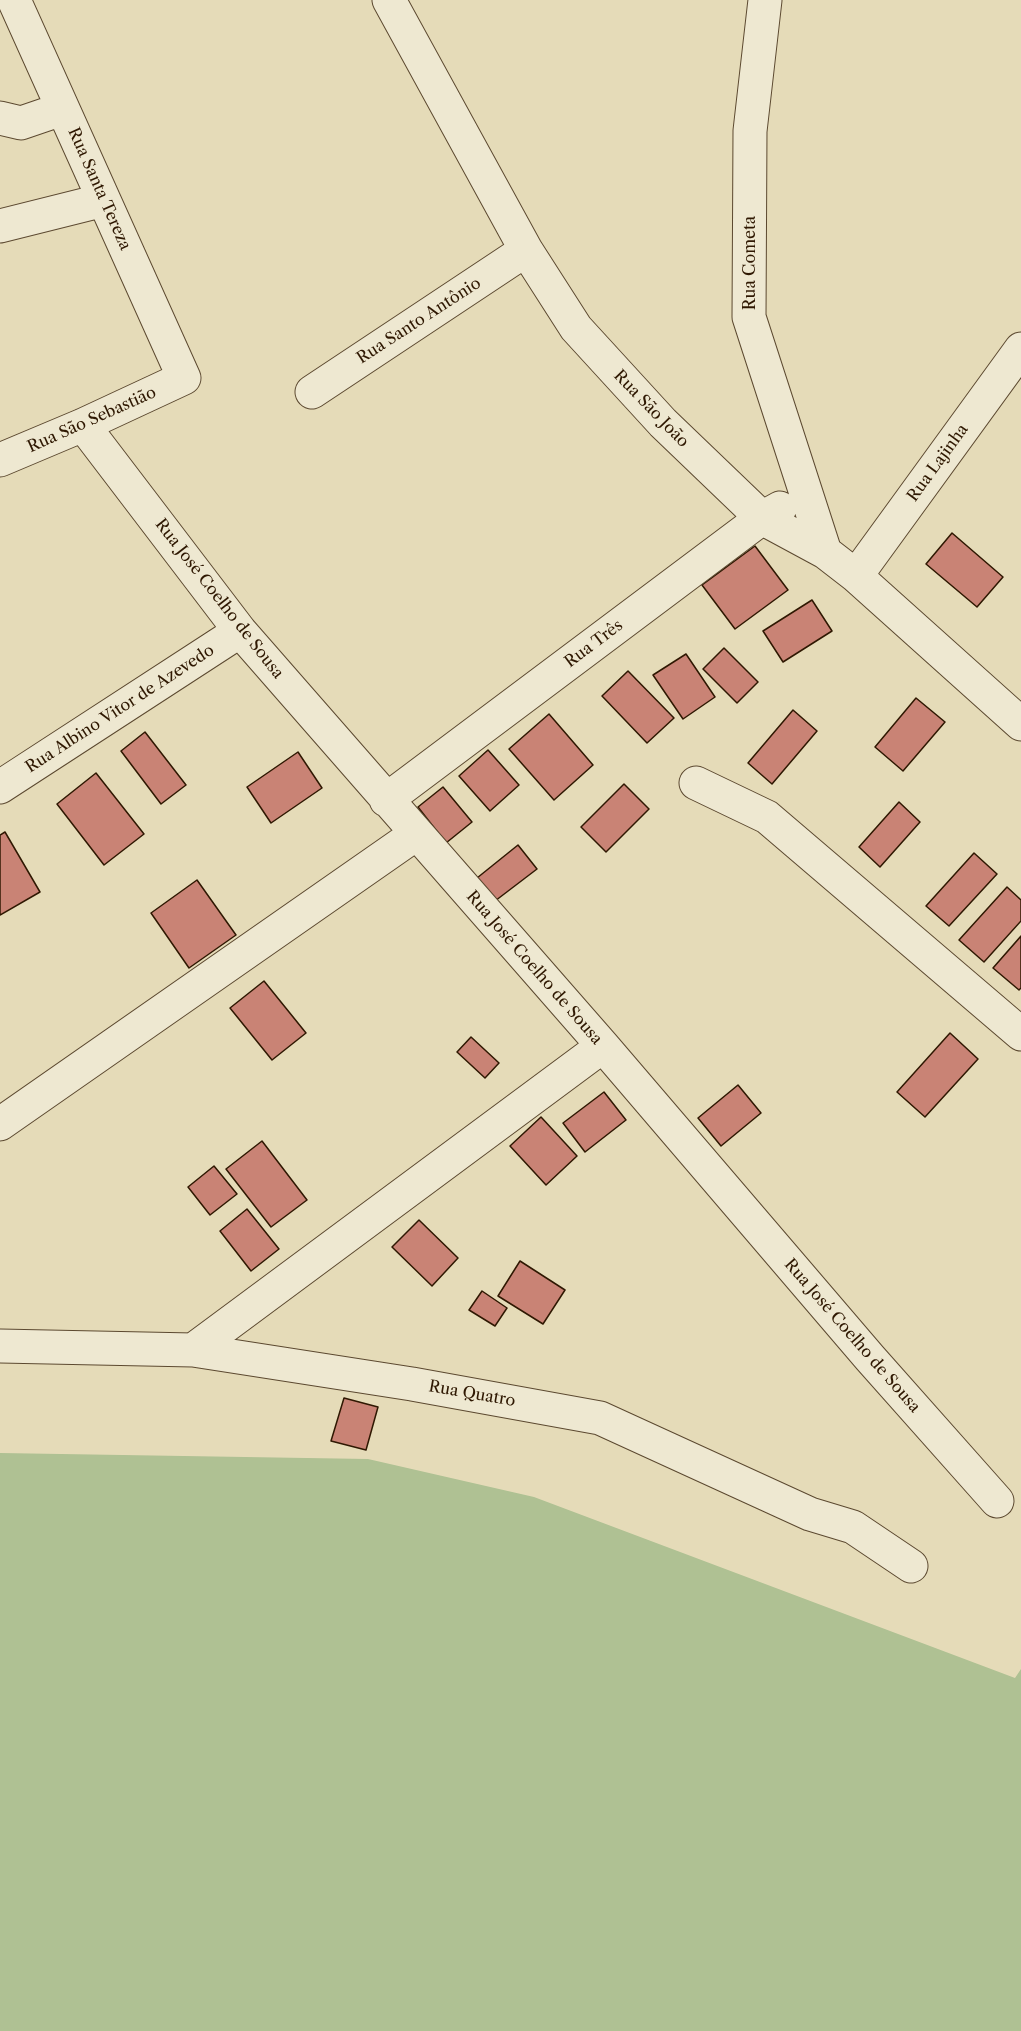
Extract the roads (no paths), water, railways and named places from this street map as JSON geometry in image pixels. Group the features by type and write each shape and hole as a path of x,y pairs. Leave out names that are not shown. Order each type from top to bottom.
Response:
{"street":[{"name":"Rua Santa Tereza","path":"14,0 184,378"},
{"name":"Rua São João","path":"389,0 526,250 576,328 663,423 762,518 825,552 856,576 1021,724"},
{"name":"Rua Cometa","path":"765,0 750,131 749,317 825,552"},
{"path":"0,118 21,123 62,109"},
{"path":"0,226 104,200"},
{"name":"Rua Santo Antônio","path":"312,392 526,250"},
{"name":"Rua Lajinha","path":"856,576 1021,349"},
{"name":"Rua São Sebastião","path":"0,460 83,425 184,378"},
{"name":"Rua José Coelho de Sousa","path":"83,425 240,630 603,1046 870,1358 997,1501"},
{"name":"Rua Três","path":"386,800 762,518 805,494"},
{"name":"Rua Albino Vitor de Azevedo","path":"0,787 240,630"},
{"path":"696,783 767,817 1021,1034"},
{"path":"0,1124 416,834"},
{"path":"193,1350 603,1046"},
{"name":"Rua Quatro","path":"0,1346 193,1350 412,1384 600,1418 810,1514 853,1527 911,1566"}]}
